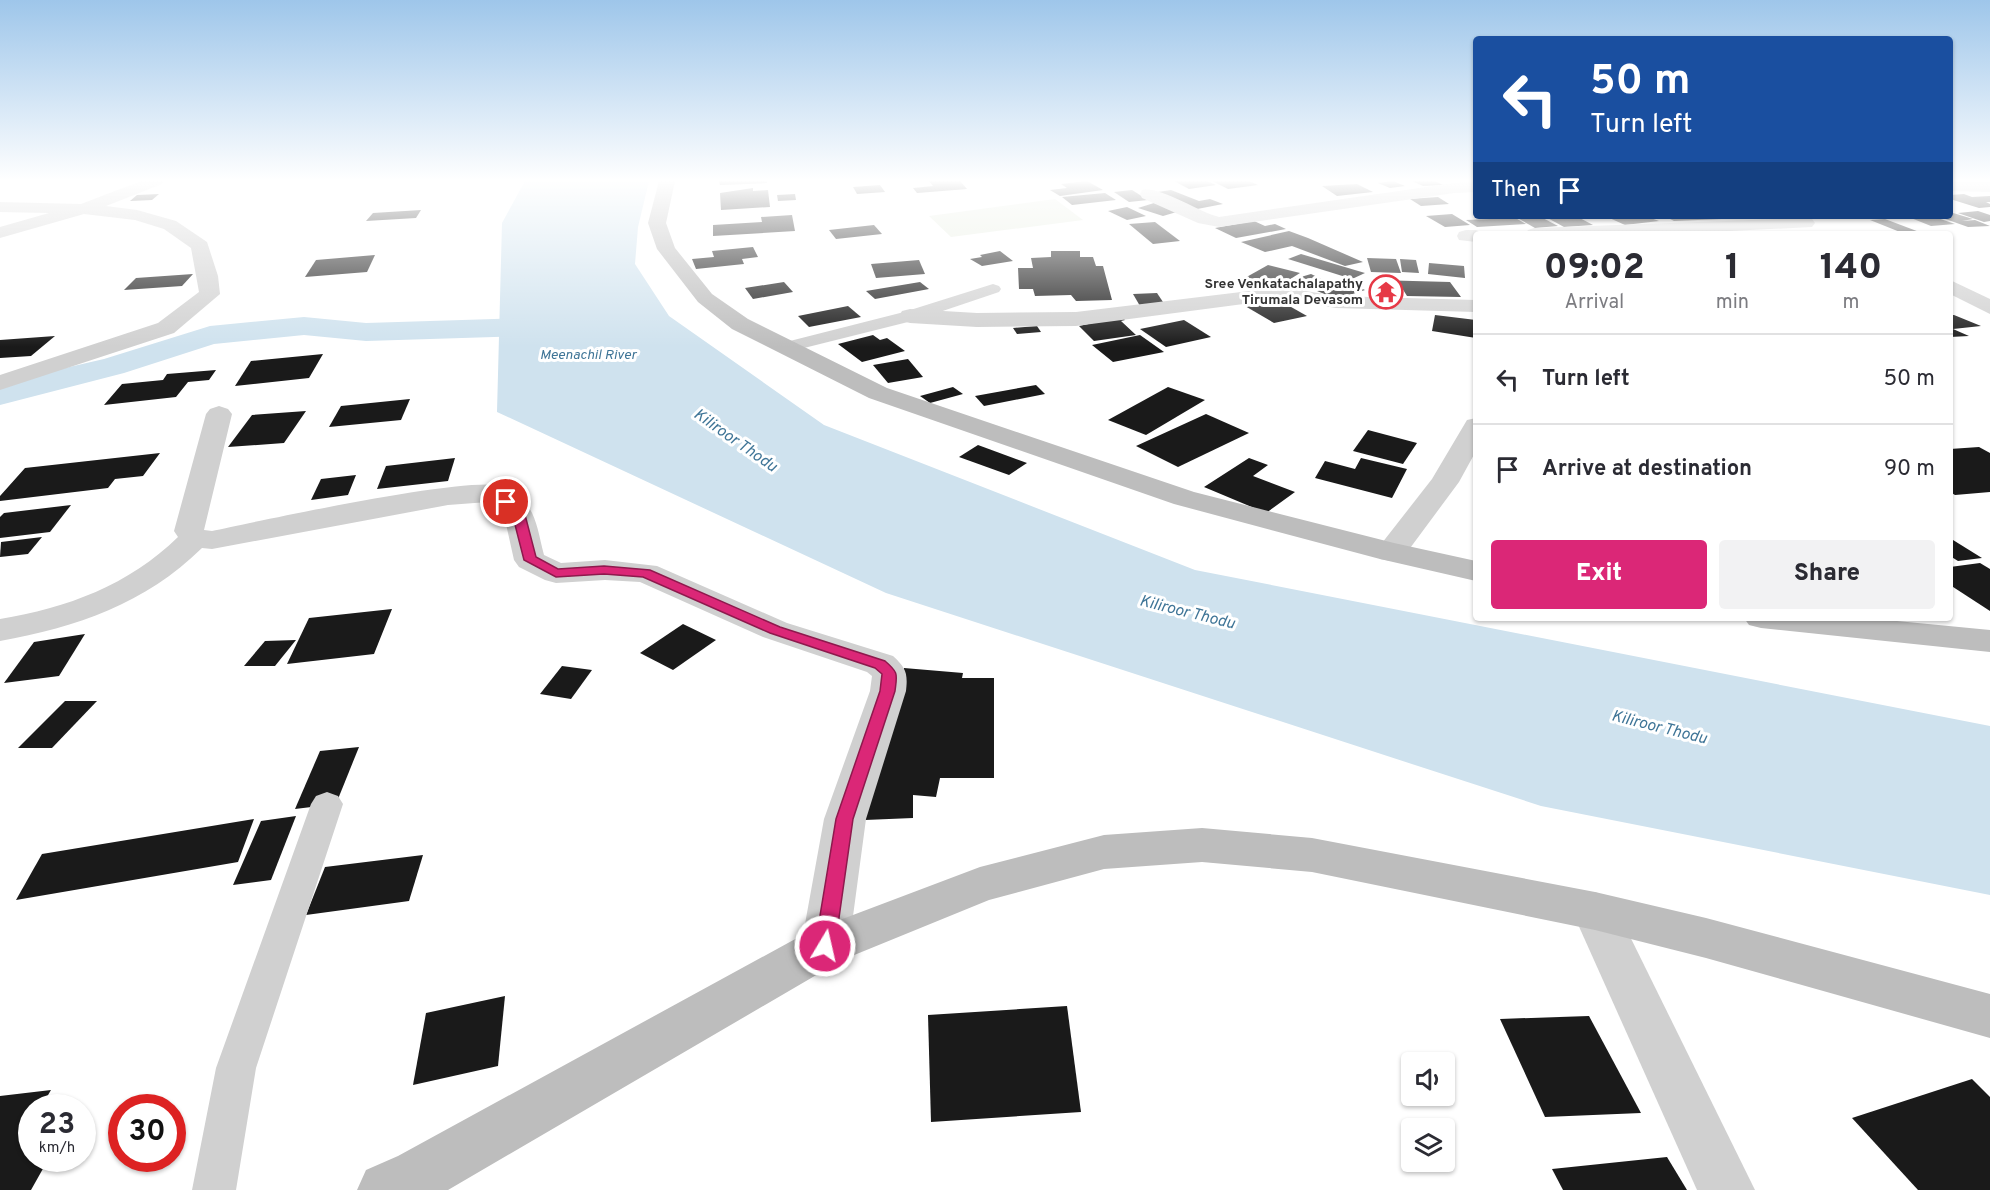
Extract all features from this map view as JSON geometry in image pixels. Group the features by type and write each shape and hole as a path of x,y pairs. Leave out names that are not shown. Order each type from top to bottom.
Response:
{"main road":[{"path":"662,237 666,249 705,298 740,324 878,393 1015,438 1184,498 1391,552 1473,570"},
{"path":"1790,621 1990,642"},
{"path":"386,1190 418,1176 825,946 980,885 1104,852 1202,845 1312,855 1595,911 1706,938 1990,1017"}],"street":[{"path":"0,383 165,328 210,294 200,246 186,237"},
{"path":"1953,288 1986,306"},
{"path":"910,315 977,320 1076,319 1282,293 1336,302 1473,306"},
{"path":"1953,306 1986,306"},
{"path":"219,414 189,531 195,538 212,540 448,496 494,493 518,511 530,560 556,573 604,570 646,573 775,630 880,664 890,673 888,691 845,819 825,946"},
{"path":"1391,552 1444,482 1473,431"},
{"path":"0,630 20,627 95,604 135,587 160,571 195,538"},
{"path":"1595,911 1726,1190"}],"lane":[{"path":"788,347 910,315 993,289"},
{"path":"214,1190 236,1068 327,804"}],"water":[{"name":"Meenachil River","path":"502,237 637,237 635,264 669,316 824,425 1195,570 1990,726 1990,895 1541,806 886,593 497,412"}],"building":[{"path":"834,237 859,237 836,239"},
{"path":"1144,237 1174,237 1180,241 1153,244"},
{"path":"1265,237 1304,237 1363,262 1345,266 1292,246 1265,252 1241,242"},
{"path":"753,247 758,257 742,259 744,264 696,269 692,259 714,257 712,251"},
{"path":"1000,251 1013,261 982,266 970,259 982,257 980,255"},
{"path":"1051,251 1080,251 1080,257 1093,257 1096,266 1103,266 1112,300 1076,301 1071,295 1035,296 1033,289 1019,289 1018,268 1033,268 1031,258 1051,257"},
{"path":"1301,254 1365,273 1352,279 1288,259"},
{"path":"375,255 367,272 305,277 316,260"},
{"path":"1367,258 1396,259 1401,273 1371,272"},
{"path":"1400,259 1416,260 1419,273 1402,272"},
{"path":"919,260 925,274 876,278 871,264"},
{"path":"1429,263 1464,266 1465,278 1428,274"},
{"path":"1268,265 1300,273 1276,288 1243,279"},
{"path":"193,274 182,286 124,290 136,278"},
{"path":"1311,274 1328,282 1312,286 1294,279"},
{"path":"1376,280 1450,282 1461,297 1407,296 1402,288 1381,288"},
{"path":"1293,281 1313,287 1301,292 1282,285"},
{"path":"784,282 793,292 753,299 745,288"},
{"path":"920,282 929,289 875,299 866,291"},
{"path":"1345,282 1365,290 1337,299 1317,291"},
{"path":"1157,293 1165,305 1140,306 1133,294"},
{"path":"1277,299 1307,316 1274,323 1245,306"},
{"path":"848,306 861,317 809,327 798,316"},
{"path":"1435,315 1473,320 1473,338 1432,331"},
{"path":"1953,315 1954,315 1981,326 1953,329"},
{"path":"1122,317 1125,320 1121,321 1136,335 1094,341 1079,326"},
{"path":"1184,320 1211,337 1166,347 1140,329"},
{"path":"1037,326 1041,332 1017,334 1013,328"},
{"path":"1953,329 1969,336 1953,337"},
{"path":"873,335 880,340 887,338 905,351 862,362 838,344"},
{"path":"1140,335 1164,352 1113,362 1092,345"},
{"path":"55,336 31,356 0,358 0,340"},
{"path":"323,354 309,378 235,386 251,361"},
{"path":"908,359 923,377 888,383 873,365"},
{"path":"216,370 209,380 188,382 176,397 104,405 122,384 163,380 167,374"},
{"path":"1036,385 1045,394 984,406 975,396"},
{"path":"953,387 963,394 930,403 920,396"},
{"path":"1168,387 1205,400 1146,435 1108,420"},
{"path":"410,399 401,420 329,427 341,406"},
{"path":"306,411 284,443 228,447 252,415"},
{"path":"1206,414 1249,433 1178,467 1136,446"},
{"path":"1368,430 1417,443 1403,464 1353,451"},
{"path":"978,445 1027,463 1009,475 959,457"},
{"path":"1979,447 1990,453 1990,492 1953,494 1953,449"},
{"path":"160,453 143,476 115,479 108,488 0,501 0,496 25,468"},
{"path":"455,458 448,481 377,489 386,466"},
{"path":"1249,458 1268,465 1253,476 1295,492 1266,513 1204,487"},
{"path":"1361,458 1407,469 1392,498 1315,478 1325,461 1355,469"},
{"path":"356,475 348,495 311,500 321,479"},
{"path":"71,505 50,532 0,538 0,517 4,513"},
{"path":"42,537 28,554 0,557 1,542"},
{"path":"1953,540 1982,558 1958,561 1953,558"},
{"path":"1980,563 1990,569 1990,611 1953,587 1953,567"},
{"path":"392,609 374,654 287,664 309,618"},
{"path":"683,624 716,640 673,670 640,653"},
{"path":"85,634 59,676 4,683 34,642"},
{"path":"296,640 275,666 244,666 265,641"},
{"path":"562,666 592,670 571,699 540,694"},
{"path":"904,668 963,673 962,678 994,678 994,778 940,778 936,797 913,795 913,818 865,820 873,780"},
{"path":"65,701 97,701 52,748 18,748"},
{"path":"359,747 336,804 295,809 320,751"},
{"path":"296,816 271,880 233,885 261,821"},
{"path":"254,819 238,862 16,900 42,854"},
{"path":"423,855 409,901 306,915 325,867"},
{"path":"505,996 498,1066 413,1085 426,1013"},
{"path":"1067,1006 1081,1112 931,1122 928,1015"},
{"path":"1589,1016 1641,1113 1545,1117 1500,1019"},
{"path":"1972,1079 1990,1097 1990,1190 1918,1190 1852,1118"},
{"path":"51,1090 49,1094 18,1094 18,1172 41,1172 31,1190 0,1190 0,1096"},
{"path":"1667,1157 1687,1190 1563,1190 1552,1169"}],"waterway":[{"path":"0,395 12,390 113,366 210,335 304,326 366,332 559,326"}],"place":[{"name":"Sree Venkatachalapathy Tirumala Devasom","path":"1386,292"}],"route":[{"path":"506,502 518,511 530,560 556,573 604,570 646,573 775,630 880,664 890,673 888,691 845,819 825,946"}],"water label":[{"name":"Kiliroor Thodu","path":"735,441"},
{"name":"Kiliroor Thodu","path":"1187,613"},
{"name":"Kiliroor Thodu","path":"1659,728"}]}
